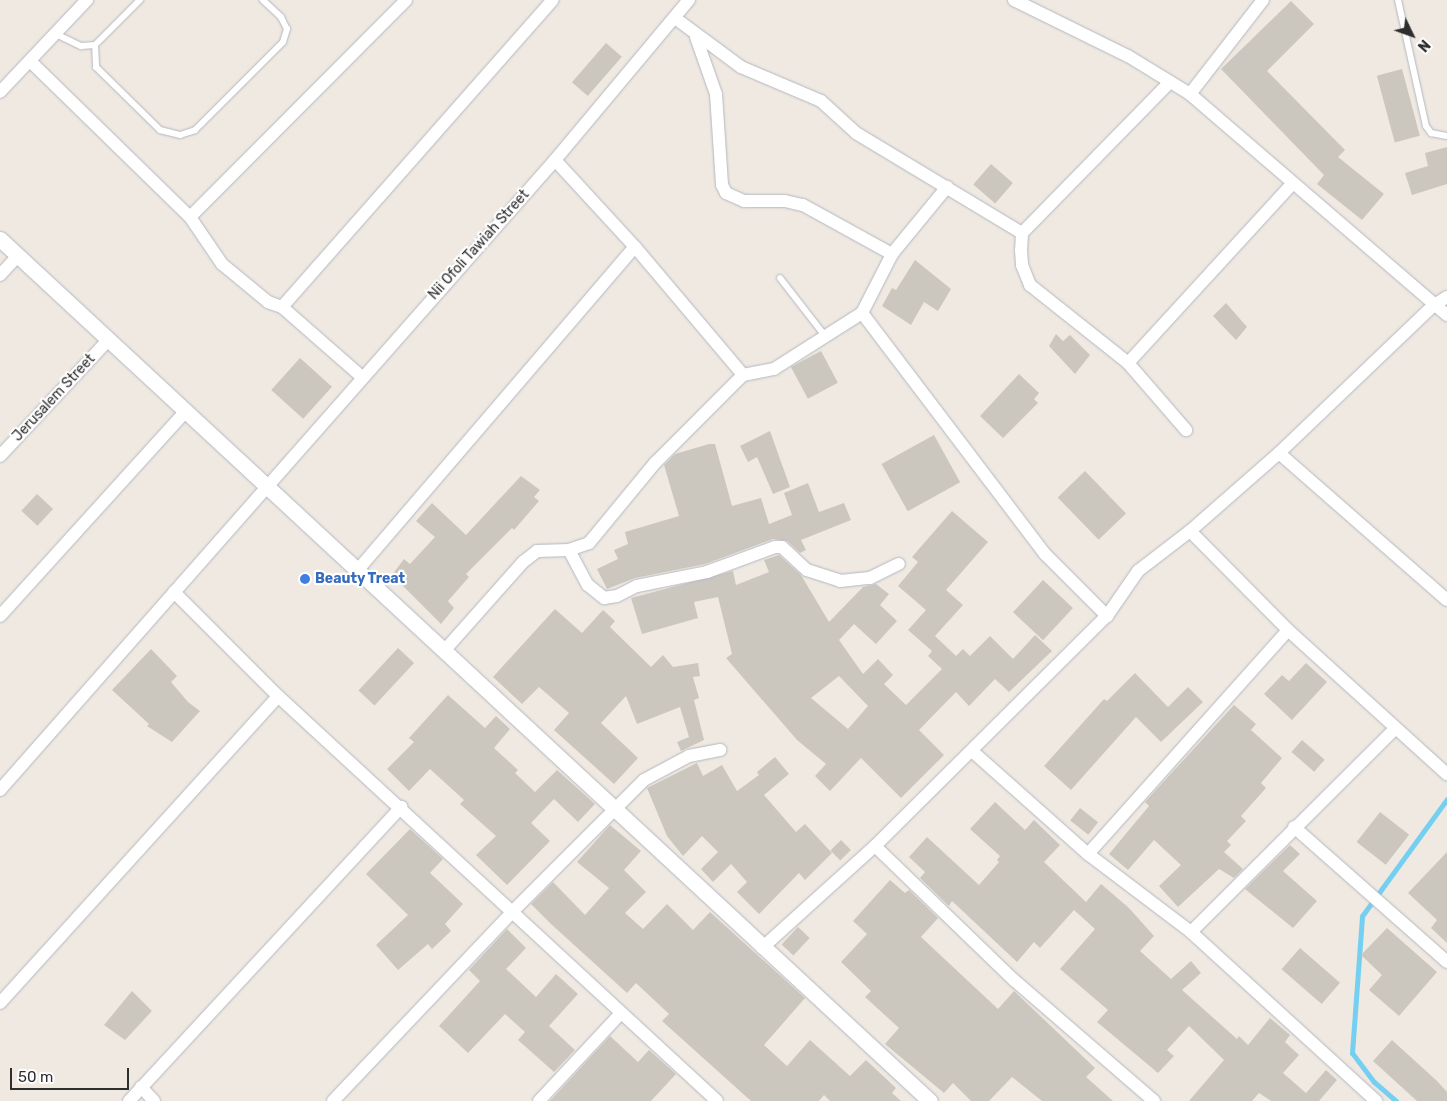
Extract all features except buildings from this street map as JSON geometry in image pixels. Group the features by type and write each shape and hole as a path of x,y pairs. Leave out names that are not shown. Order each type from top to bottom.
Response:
{"street":[{"path":"0,92 87,0"},
{"path":"190,217 406,0"},
{"path":"282,307 553,0"},
{"path":"1014,0 1090,36 1190,94 1292,184 1447,315"},
{"path":"1190,94 1263,0"},
{"name":"Nii Ofoli Tawiah Street","path":"0,790 555,160 675,18 683,2"},
{"path":"675,18 696,36 741,67 821,101 856,133 1022,233"},
{"path":"696,36 716,94 722,185 726,193 744,200 785,201 803,205 892,254"},
{"path":"30,61 190,217 222,264 268,302 282,307 362,377"},
{"path":"1170,82 1022,233 1022,265 1030,285 1128,362 1186,430"},
{"path":"555,160 635,247 743,375"},
{"path":"1128,362 1292,184"},
{"path":"444,650 523,562 537,551 569,550 589,543 656,463 743,375 774,369 862,313 892,254 947,187"},
{"path":"0,240 186,411 356,572 444,650 762,948 930,1101"},
{"path":"356,572 635,247"},
{"path":"0,275 18,256"},
{"path":"762,948 875,846 1107,616 1138,571 1190,531 1278,454 1434,305 1447,297"},
{"path":"862,313 1045,554 1107,616"},
{"name":"Jerusalem Street","path":"0,456 108,340"},
{"path":"0,616 186,411"},
{"path":"1278,454 1447,600"},
{"path":"1190,531 1288,630 1447,774"},
{"path":"569,550 588,585 604,598 617,596 646,584 707,572 775,547 782,547 806,570 840,581 870,578 899,564"},
{"path":"174,592 278,696 401,807 717,1101"},
{"path":"1088,854 1288,630"},
{"path":"0,1003 278,696"},
{"path":"1191,932 1294,827 1396,728"},
{"path":"333,1101 513,911 644,780 689,756 720,750"},
{"path":"972,751 1088,854 1191,932 1376,1101"},
{"path":"129,1101 401,807"},
{"path":"1294,827 1447,962"},
{"path":"875,846 1015,981 1154,1101"},
{"path":"539,1101 621,1013"},
{"path":"141,1087 154,1101"}],"lane":[{"path":"56,34 81,46 95,45 140,0"},
{"path":"95,45 96,67 160,130 180,135 195,130 283,42 286,29 281,17 263,0"},
{"path":"1398,0 1426,126 1431,134 1447,136"},
{"path":"780,278 826,337"}],"waterway":[{"path":"1396,1101 1374,1082 1352,1053 1362,916 1447,799"}],"place":[{"name":"Beauty Treat","path":"305,579"}]}
